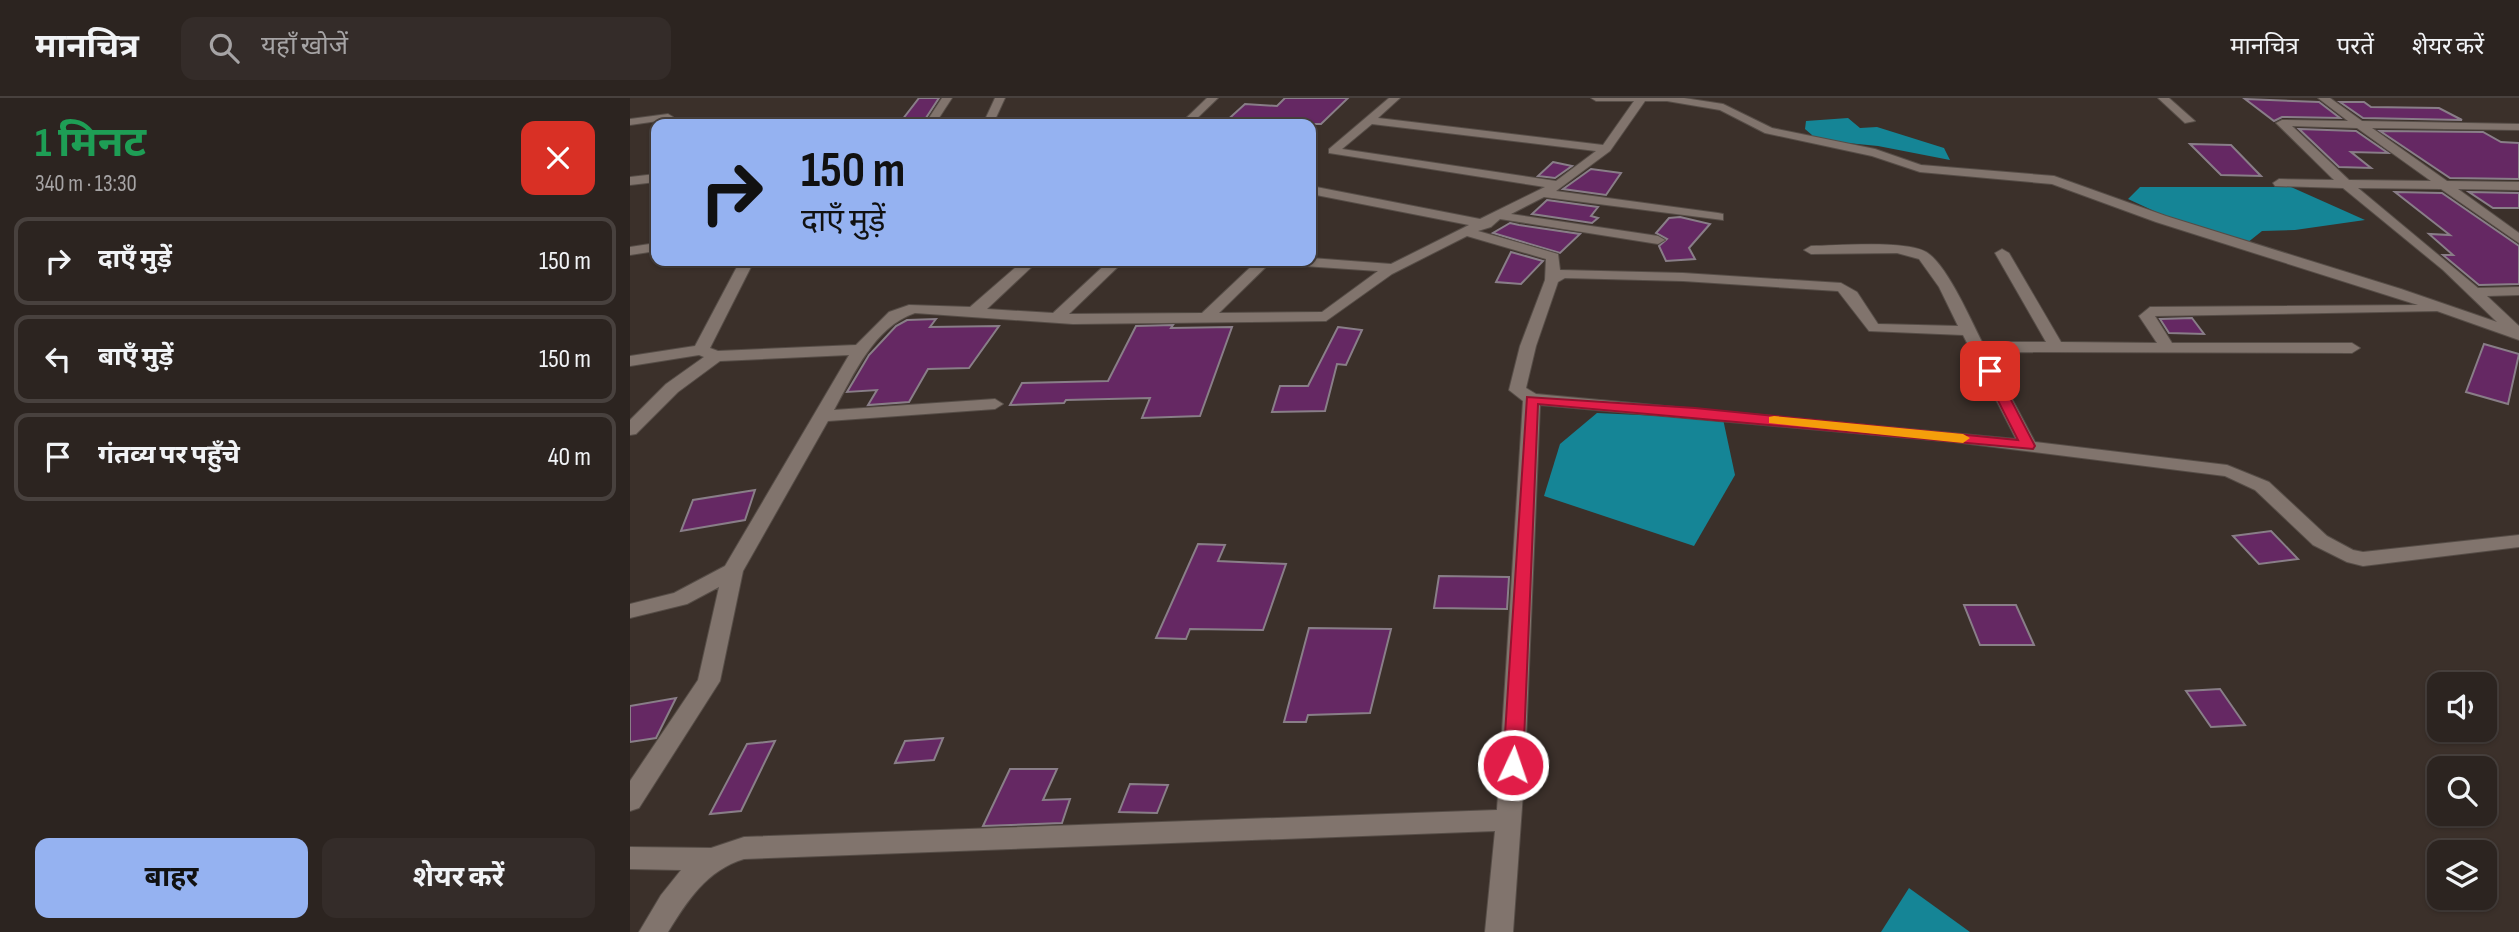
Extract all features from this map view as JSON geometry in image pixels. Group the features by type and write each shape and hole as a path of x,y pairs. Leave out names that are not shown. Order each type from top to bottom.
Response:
{"street":[{"path":"933,119 947,98"},
{"path":"990,119 1000,98"},
{"path":"1190,119 1213,98"},
{"path":"1395,98 1333,151 1558,185"},
{"path":"1596,98 1675,99 1723,107 1769,131 1875,153 1920,168 2054,180 2161,219 2519,335"},
{"path":"2163,98 2189,121"},
{"path":"2323,98 2519,239"},
{"path":"630,801 709,681 733,571 860,350 901,311 914,308 1056,318 1326,316 1394,268 1502,216 1558,185 1606,149 1640,100"},
{"path":"653,119 668,117"},
{"path":"630,122 651,119"},
{"path":"1369,120 1606,149"},
{"path":"2519,127 2281,124 2344,183 2474,292 2519,335"},
{"path":"630,181 651,179"},
{"path":"2279,183 2519,186"},
{"path":"1316,191 1486,224"},
{"path":"1543,193 1718,217"},
{"path":"1502,216 1658,240"},
{"path":"2498,223 2519,223"},
{"path":"1468,232 1553,257 1552,280 1516,384 1523,396 1532,400 1707,413 2189,464 2240,475 2264,487 2323,544 2348,558 2395,556 2519,541"},
{"path":"630,251 651,248"},
{"path":"1811,250 1898,249 1924,256 1946,287 2028,446"},
{"path":"2002,253 2056,347"},
{"path":"1316,263 1394,268"},
{"path":"630,430 708,353 745,266"},
{"path":"975,311 1025,266"},
{"path":"1056,318 1112,266"},
{"path":"1206,317 1260,266"},
{"path":"1552,280 1562,274 1573,274 1828,285 1849,290 1861,318 1874,328 2056,347 2352,348"},
{"path":"2474,292 2519,291"},
{"path":"2168,348 2147,316 2150,312 2443,309"},
{"path":"630,360 708,353 860,350"},
{"path":"1499,932 1532,400"},
{"path":"823,416 995,404"},
{"path":"630,611 680,599 733,571"},
{"path":"653,932 692,876 710,859 726,852 758,847 1508,820"},
{"path":"630,858 710,859"}],"water":[{"path":"1848,118 1860,128 1877,127 1944,148 1950,160 1878,146 1807,139 1812,135 1805,129 1806,121"},
{"path":"2140,187 2291,187 2365,220 2295,230 2262,231 2247,243 2180,223 2128,199"},
{"path":"1597,413 1723,419 1735,475 1694,546 1544,496 1560,444"},
{"path":"1909,888 1970,932 1881,932"}],"building":[{"path":"919,98 939,98 925,119 903,119"},
{"path":"1285,98 1348,98 1321,124 1316,124 1316,119 1228,119 1245,104 1277,106"},
{"path":"2245,99 2319,102 2340,118 2282,117 2274,121"},
{"path":"2340,102 2364,102 2371,107 2439,108 2462,120 2363,118"},
{"path":"2299,129 2356,131 2388,153 2351,152 2371,168 2339,167"},
{"path":"2380,131 2483,132 2501,142 2519,143 2519,179 2450,178"},
{"path":"2190,144 2231,145 2261,176 2221,175"},
{"path":"1553,162 1572,166 1555,178 1538,176"},
{"path":"1591,169 1621,173 1606,195 1563,189"},
{"path":"2395,192 2442,193 2519,246 2519,284 2479,285 2443,255 2453,255 2429,234 2450,235"},
{"path":"2469,192 2519,193 2519,208 2493,208"},
{"path":"1547,200 1598,207 1591,216 1598,218 1592,223 1532,214"},
{"path":"1680,217 1710,224 1689,248 1695,259 1666,261 1659,246 1667,239 1656,233 1669,218"},
{"path":"1510,223 1580,234 1560,253 1493,233"},
{"path":"1511,252 1543,261 1521,284 1496,282"},
{"path":"2192,318 2204,334 2169,333 2160,319"},
{"path":"936,319 930,327 999,326 969,368 928,369 909,402 868,405 877,390 847,392 869,355 896,326 907,320"},
{"path":"1173,325 1171,328 1232,327 1200,416 1142,418 1150,398 1066,400 1064,403 1010,405 1022,383 1108,381 1136,326"},
{"path":"1338,327 1362,330 1346,365 1337,364 1325,411 1272,412 1280,386 1308,386"},
{"path":"2484,344 2519,354 2508,404 2466,392"},
{"path":"755,490 745,520 681,531 693,500"},
{"path":"2271,531 2298,559 2259,564 2233,536"},
{"path":"1198,544 1225,545 1218,561 1286,564 1263,630 1190,629 1186,639 1156,638"},
{"path":"1439,576 1509,577 1507,609 1434,608"},
{"path":"1964,605 2016,605 2034,645 1980,645"},
{"path":"1309,628 1391,629 1370,713 1308,715 1306,722 1284,722"},
{"path":"2220,689 2245,725 2211,727 2186,691"},
{"path":"676,698 656,738 630,742 630,706"},
{"path":"943,738 934,760 895,763 905,741"},
{"path":"775,741 741,811 710,814 747,744"},
{"path":"1010,769 1057,769 1043,800 1070,799 1062,823 983,826"},
{"path":"1130,784 1168,785 1157,813 1119,812"}],"slow traffic":[{"path":"1774,420 1963,438"}],"route":[{"path":"1513,765 1532,400 1695,412 2028,446 1990,371"}]}
